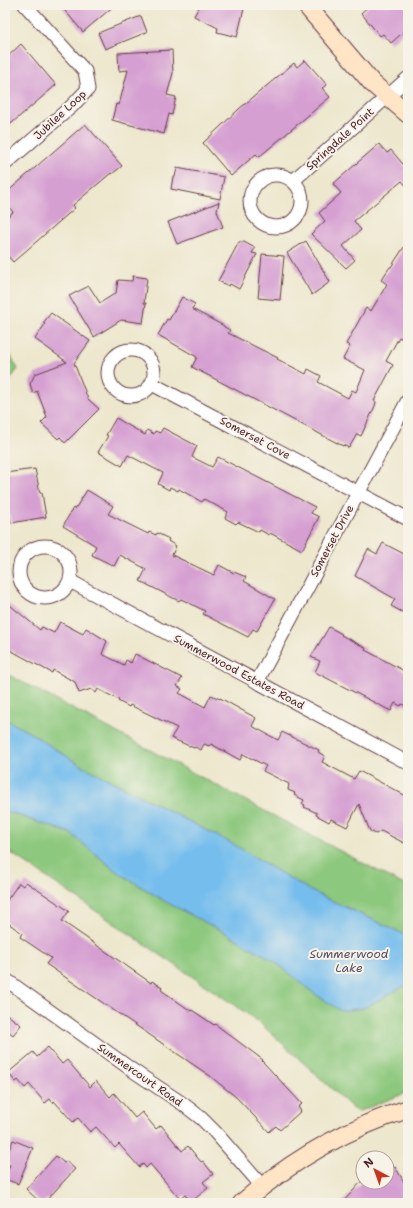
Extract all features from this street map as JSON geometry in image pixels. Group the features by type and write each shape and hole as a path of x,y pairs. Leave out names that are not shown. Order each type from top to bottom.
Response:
{"street":[{"name":"Jubilee Loop","path":"5,164 72,106 88,89 85,71 25,5"},
{"path":"306,5 372,83 408,114"},
{"name":"Springdale Point","path":"293,180 408,78"},
{"name":"Somerset Cove","path":"152,384 408,519"},
{"name":"Somerset Drive","path":"257,682 408,400"},
{"path":"41,546 49,546 58,549 70,562 70,581 58,594 50,598 32,596 25,590 20,582 18,574 19,566 27,552 41,546"},
{"name":"Summerwood Estates Road","path":"70,581 408,763"},
{"name":"Summercourt Road","path":"5,979 201,1118 262,1186"},
{"path":"242,1203 262,1186 315,1150 386,1116 408,1109"}],"green space":[{"path":"5,345 18,369 5,386"},
{"path":"5,673 408,887 408,1092 357,1112 259,1022 5,849"}],"water":[{"name":"Summerwood Lake","path":"5,719 32,734 79,764 233,844 311,891 408,936 408,984 364,1008 341,1011 315,994 274,961 224,932 166,902 116,871 70,833 5,811"}],"building":[{"path":"60,5 115,5 83,32"},
{"path":"200,5 245,5 237,37 217,32 218,28 194,16"},
{"path":"370,5 408,5 408,28 391,43 383,34 380,36 361,13"},
{"path":"141,16 147,32 105,49 98,33"},
{"path":"21,44 56,85 5,129 5,59"},
{"path":"172,50 173,73 167,95 176,97 172,115 169,114 164,134 112,120 116,104 119,105 128,70 119,71 118,53"},
{"path":"305,60 327,85 322,88 330,97 259,157 256,154 231,176 203,143 239,109 294,63 297,67"},
{"path":"85,124 122,166 112,174 111,173 73,205 75,208 13,262 5,253 5,219 13,212 5,202 5,194"},
{"path":"379,144 387,153 391,150 408,170 408,188 402,181 354,221 361,230 343,246 355,260 346,268 311,234 325,221 319,213 341,193 333,184"},
{"path":"177,168 224,177 220,199 171,189 173,177 175,177"},
{"path":"219,202 217,211 223,227 177,244 168,222"},
{"path":"306,241 330,282 312,295 287,253"},
{"path":"408,241 408,342 399,337 386,361 393,365 374,401 376,402 375,406 361,436 357,434 349,448 192,367 197,357 158,335 167,319 169,320 182,297 195,304 192,309 230,330 228,333 306,374 308,369 321,376 318,382 348,398 352,390 356,392 365,370 343,359 350,346 346,344 366,308 371,311 387,284 381,280"},
{"path":"239,242 244,242 255,248 252,253 257,254 239,289 230,284 229,286 218,281"},
{"path":"262,254 284,256 280,300 258,298"},
{"path":"133,276 147,278 144,303 146,303 143,323 121,320 94,337 69,296 89,286 100,303 116,293 118,280 132,281"},
{"path":"51,313 90,341 74,363 88,399 99,409 65,443 60,437 58,439 41,423 47,417 37,391 33,393 30,384 35,374 67,362 35,339 45,324 43,323"},
{"path":"116,418 145,435 147,430 154,434 155,431 160,433 163,428 197,446 192,457 212,467 218,457 315,507 311,513 319,517 302,550 270,533 269,535 260,530 259,532 238,522 236,524 225,518 228,512 204,499 202,502 179,489 178,491 170,487 169,490 158,484 163,473 128,455 122,466 98,452 108,436 106,435"},
{"path":"35,469 40,493 42,493 46,517 11,523 5,493 5,473"},
{"path":"87,490 113,506 108,514 148,534 149,532 156,535 157,533 169,539 168,541 176,546 172,555 214,575 219,565 234,573 246,577 244,581 275,599 257,631 253,629 248,637 203,614 205,611 181,599 179,601 140,581 146,569 120,555 114,566 92,555 96,546 63,526 73,508 75,509"},
{"path":"383,543 408,556 408,606 406,605 402,612 391,606 395,599 355,576 368,549 377,554"},
{"path":"5,601 40,630 42,627 54,633 60,622 83,634 86,628 107,641 102,654 124,665 126,660 131,663 135,654 182,678 177,686 182,689 179,693 205,707 211,695 220,698 256,718 252,726 278,740 282,732 319,750 318,752 325,756 322,762 354,779 359,771 408,797 408,845 381,831 376,834 370,831 359,804 347,827 331,819 329,822 316,815 317,813 304,807 305,805 302,804 304,800 288,790 289,784 263,771 266,766 243,754 240,760 211,744 209,746 204,744 201,750 195,747 194,748 171,738 177,728 130,705 129,707 98,689 96,693 91,689 79,693 75,682 53,670 52,673 5,646"},
{"path":"329,627 366,648 365,650 408,673 408,707 395,703 391,711 315,672 320,661 311,657"},
{"path":"26,882 69,911 62,921 151,983 152,981 162,987 161,990 191,1011 192,1010 214,1025 215,1024 263,1060 262,1061 302,1104 298,1107 301,1111 280,1130 276,1126 269,1132 237,1098 210,1076 46,964 51,958 20,937 22,933 5,921 5,903 19,883 23,886"},
{"path":"5,1013 21,1025 13,1035 5,1028"},
{"path":"48,1047 62,1064 67,1060 90,1087 96,1081 110,1097 114,1093 135,1118 142,1112 156,1129 161,1125 182,1151 188,1146 213,1174 203,1182 208,1188 191,1202 185,1195 180,1199 150,1164 146,1168 143,1164 139,1167 119,1144 115,1148 96,1127 90,1132 78,1118 73,1122 54,1101 53,1103 50,1099 45,1103 29,1084 25,1088 18,1080 16,1082 8,1073 33,1052 37,1057"},
{"path":"13,1140 33,1148 18,1184 5,1179 10,1165 5,1163 5,1160"},
{"path":"56,1156 64,1163 66,1161 75,1169 44,1203 41,1203 26,1189"},
{"path":"395,1167 408,1188 408,1203 342,1203 355,1189 355,1190 395,1190"}]}
